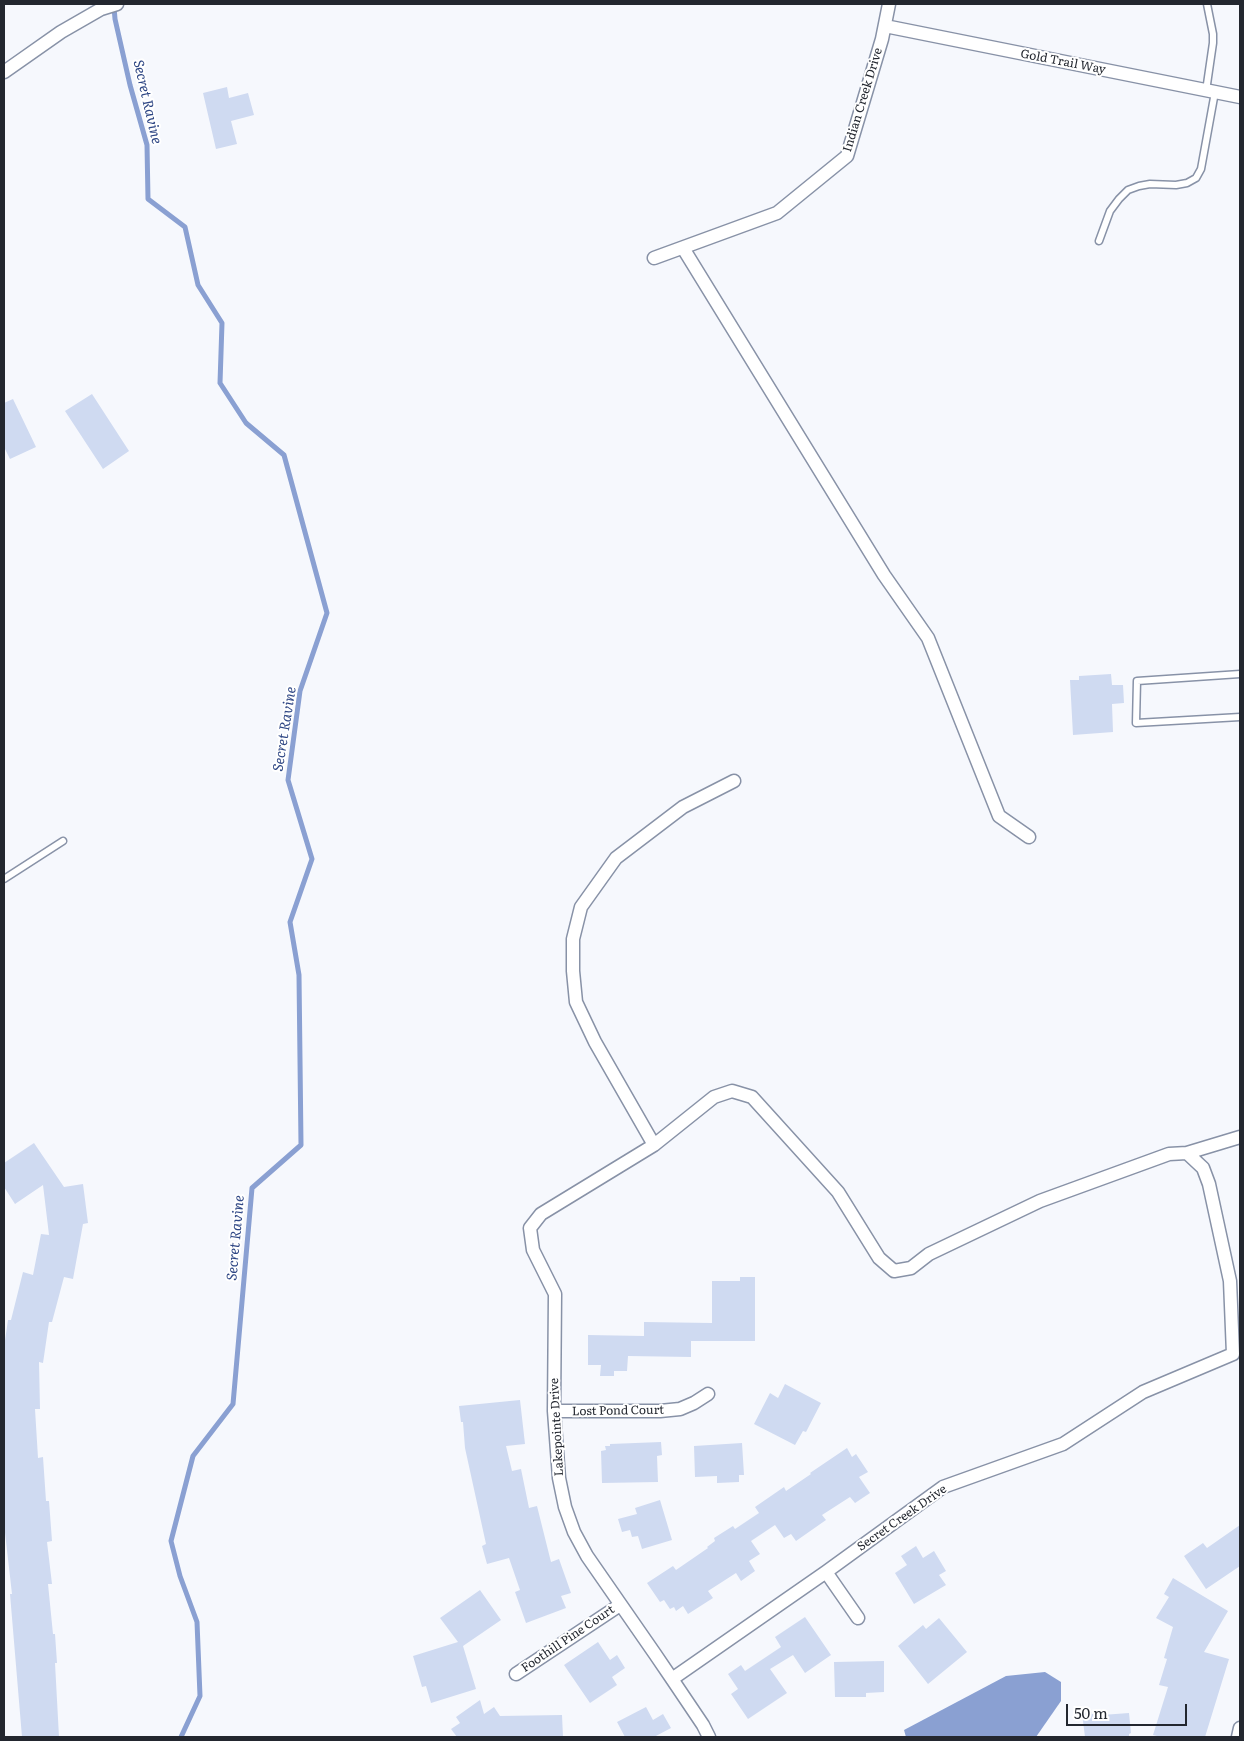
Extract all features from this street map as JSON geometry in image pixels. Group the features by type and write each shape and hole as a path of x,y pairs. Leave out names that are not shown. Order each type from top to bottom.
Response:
{"street":[{"path":"4,72 61,32 101,9 117,4"},
{"name":"Indian Creek Drive","path":"654,258 777,214 847,156 885,26 889,4"},
{"name":"Gold Trail Way","path":"885,26 1240,97"},
{"path":"683,248 884,575 928,638 999,816 1029,837"},
{"path":"734,781 683,807 616,858 582,907 573,939 572,971 576,1002 595,1042 654,1145 714,1098 732,1091 752,1097 838,1192 879,1258 894,1271 911,1268 929,1254 1040,1201 1169,1154 1187,1153 1240,1137"},
{"name":"Lakepointe Drive","path":"654,1145 540,1214 530,1228 533,1250 556,1294 554,1412 558,1478 565,1507 574,1532 587,1556 672,1679 709,1737"},
{"name":"Secret Creek Drive","path":"672,1679 826,1572 943,1487 1063,1444 1143,1392 1233,1354 1230,1281 1209,1184 1203,1168 1187,1153"},
{"name":"Lost Pond Court","path":"554,1412 660,1411 680,1408 694,1403 708,1394"},
{"path":"826,1572 858,1618"},
{"name":"Foothill Pine Court","path":"516,1674 620,1605"},
{"path":"1238,1737 1240,1728"}],"lane":[{"path":"1099,241 1110,211 1128,190 1150,184 1176,185 1187,183 1196,178 1201,169 1210,91 1213,43 1207,4"},
{"path":"1240,674 1137,681 1136,723 1240,717"},
{"path":"4,879 63,841"}],"water":[{"path":"1045,1672 1061,1682 1061,1701 1036,1737 906,1737 904,1730 1006,1676"}],"building":[{"path":"227,87 229,98 248,93 254,115 231,121 237,144 216,149 203,93"},
{"path":"92,394 129,451 103,469 65,411"},
{"path":"13,399 36,447 10,459 4,447 4,403"},
{"path":"1111,674 1112,685 1123,685 1124,703 1112,704 1113,732 1073,735 1070,680 1079,680 1079,676"},
{"path":"34,1143 64,1187 83,1184 88,1223 83,1224 73,1279 64,1277 52,1322 49,1322 43,1363 39,1362 40,1409 35,1409 38,1458 43,1457 46,1501 49,1501 52,1541 47,1542 52,1584 48,1584 53,1634 55,1634 59,1737 22,1737 10,1594 12,1594 4,1524 4,1347 8,1320 11,1320 23,1272 33,1275 41,1234 49,1235 43,1185 15,1204 4,1187 4,1163"},
{"path":"740,1277 755,1277 755,1341 691,1341 691,1357 628,1356 627,1371 614,1371 614,1376 600,1376 601,1365 588,1365 588,1335 644,1336 644,1322 712,1323 712,1281 740,1281"},
{"path":"785,1384 821,1403 806,1432 803,1431 795,1445 754,1424 770,1393 778,1398"},
{"path":"520,1400 525,1444 506,1446 512,1471 521,1469 529,1508 537,1506 551,1562 559,1559 571,1593 561,1596 566,1608 526,1623 515,1592 520,1590 509,1558 487,1564 482,1546 486,1544 465,1448 463,1422 461,1422 459,1406"},
{"path":"661,1442 662,1455 657,1456 658,1482 602,1483 601,1451 606,1450 605,1446 610,1446 610,1444"},
{"path":"742,1443 744,1475 739,1475 739,1482 717,1483 717,1476 695,1477 694,1446"},
{"path":"847,1448 852,1457 856,1454 868,1472 859,1477 870,1493 855,1503 850,1497 822,1515 826,1520 796,1541 791,1534 784,1538 775,1525 751,1541 760,1554 749,1561 755,1571 741,1581 736,1573 708,1591 713,1598 688,1614 683,1606 676,1611 674,1607 670,1609 664,1600 660,1602 647,1583 673,1566 676,1570 708,1548 715,1541 714,1538 733,1526 735,1529 759,1513 755,1507 784,1487 786,1491"},
{"path":"660,1500 672,1540 642,1549 638,1536 632,1537 630,1530 622,1532 618,1519 637,1514 635,1508"},
{"path":"1240,1525 1240,1566 1206,1589 1184,1556 1203,1543 1207,1548"},
{"path":"916,1546 923,1558 934,1551 946,1571 939,1575 946,1585 914,1604 895,1573 907,1565 901,1556"},
{"path":"1173,1578 1228,1611 1204,1652 1229,1659 1205,1737 1161,1737 1153,1735 1168,1687 1159,1685 1167,1659 1164,1658 1173,1627 1156,1618 1169,1597 1164,1594"},
{"path":"480,1590 501,1620 463,1646 476,1689 431,1703 426,1686 422,1687 413,1656 458,1642 440,1618"},
{"path":"805,1617 831,1655 805,1673 793,1655 770,1669 787,1693 748,1719 731,1694 738,1689 728,1674 741,1665 745,1671 781,1647 775,1637"},
{"path":"939,1618 967,1652 928,1684 898,1646 923,1625 926,1629"},
{"path":"598,1642 610,1660 617,1655 625,1668 612,1677 617,1685 590,1703 564,1665"},
{"path":"884,1661 884,1692 866,1693 866,1697 835,1697 834,1662"},
{"path":"480,1700 484,1714 494,1707 500,1716 562,1715 563,1737 457,1737 451,1729 460,1723 456,1717"},
{"path":"646,1707 653,1720 663,1714 671,1728 654,1737 625,1737 617,1722"},
{"path":"1102,1711 1102,1715 1129,1713 1131,1733 1129,1737 1085,1737 1082,1713"}],"waterway":[{"name":"Secret Ravine","path":"114,7 130,85 147,145 148,199 185,227 198,285 222,323 220,383 246,423 284,455 327,613 300,691 288,780 312,859 290,922 299,975 301,1145 252,1188 233,1404 193,1456 171,1541 180,1576 197,1622 200,1696 181,1737"}]}
